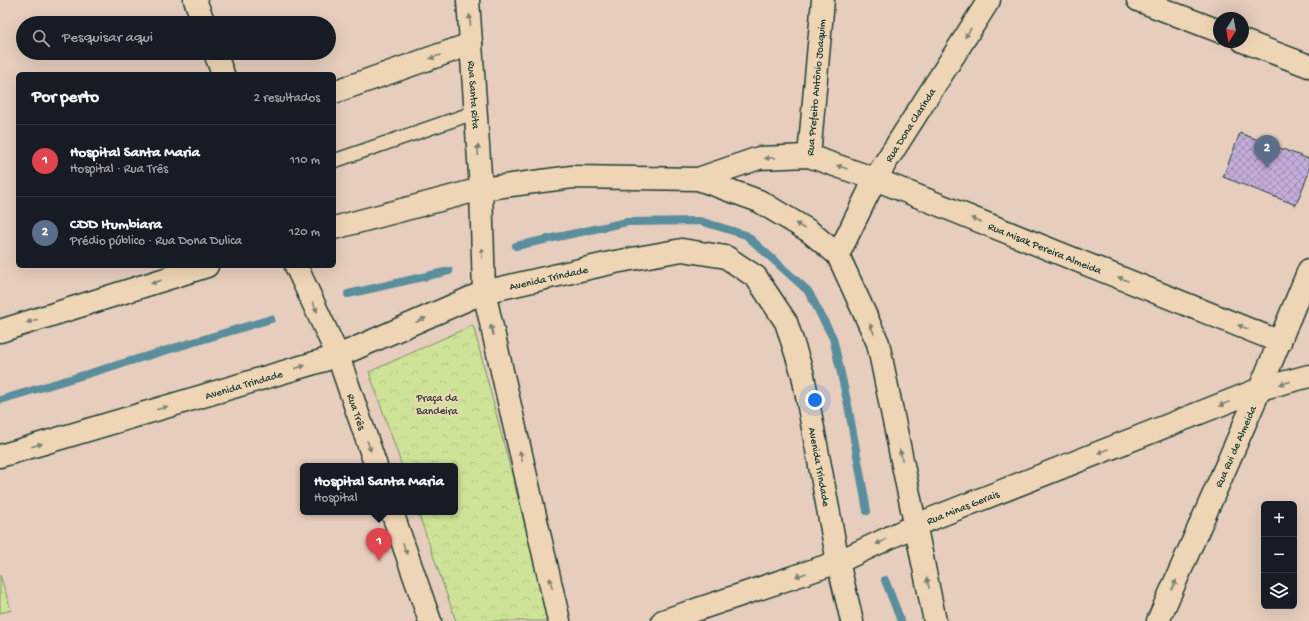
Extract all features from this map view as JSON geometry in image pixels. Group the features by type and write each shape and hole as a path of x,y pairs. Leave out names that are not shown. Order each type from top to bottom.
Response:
{"street":[{"path":"195,0 201,16"},
{"name":"Rua Santa Rita","path":"468,0 481,189 484,292 559,621"},
{"name":"Rua Prefeito Antônio Joaquim","path":"698,179 759,158 809,156 823,0"},
{"name":"Rua Dona Clarinda","path":"838,255 875,179 989,0"},
{"path":"1138,0 1213,29"},
{"path":"1249,43 1309,66"},
{"path":"336,91 471,44"},
{"path":"218,60 222,72"},
{"name":"Rua Misak Pereira Almeida","path":"809,156 875,179 1280,342"},
{"path":"336,227 481,189 572,177 698,179 759,201 809,231 838,255 878,343 936,621"},
{"name":"Avenida Trindade","path":"0,456 338,356 484,292 615,262 682,250 726,256 756,276 786,322 803,375 838,562 852,621"},
{"path":"0,331 201,268"},
{"name":"Rua Três","path":"297,268 338,356 375,463"},
{"name":"Rua Rui de Almeida","path":"1158,621 1260,389 1309,270"},
{"name":"Rua Minas Gerais","path":"663,621 838,562 916,525 1260,389 1309,376"},
{"path":"393,515 430,621"}],"lane":[{"path":"336,160 476,112"}],"green space":[{"name":"Praça da Bandeira","path":"473,325 550,621 456,621 419,515 458,515 458,463 401,463 369,372"},
{"path":"0,575 11,610 0,613"}],"building":[{"path":"1240,133 1309,159 1309,172 1296,205 1223,177"}],"waterway":[{"path":"516,246 627,222 700,221 746,235 808,291 833,338 848,405 867,511"},
{"path":"348,294 449,271"},
{"path":"0,400 271,319"},
{"path":"885,580 901,621"}],"place":[{"name":"CDD Itumbiara","path":"1267,168"},
{"name":"Hospital Santa Maria","path":"379,561"}]}
